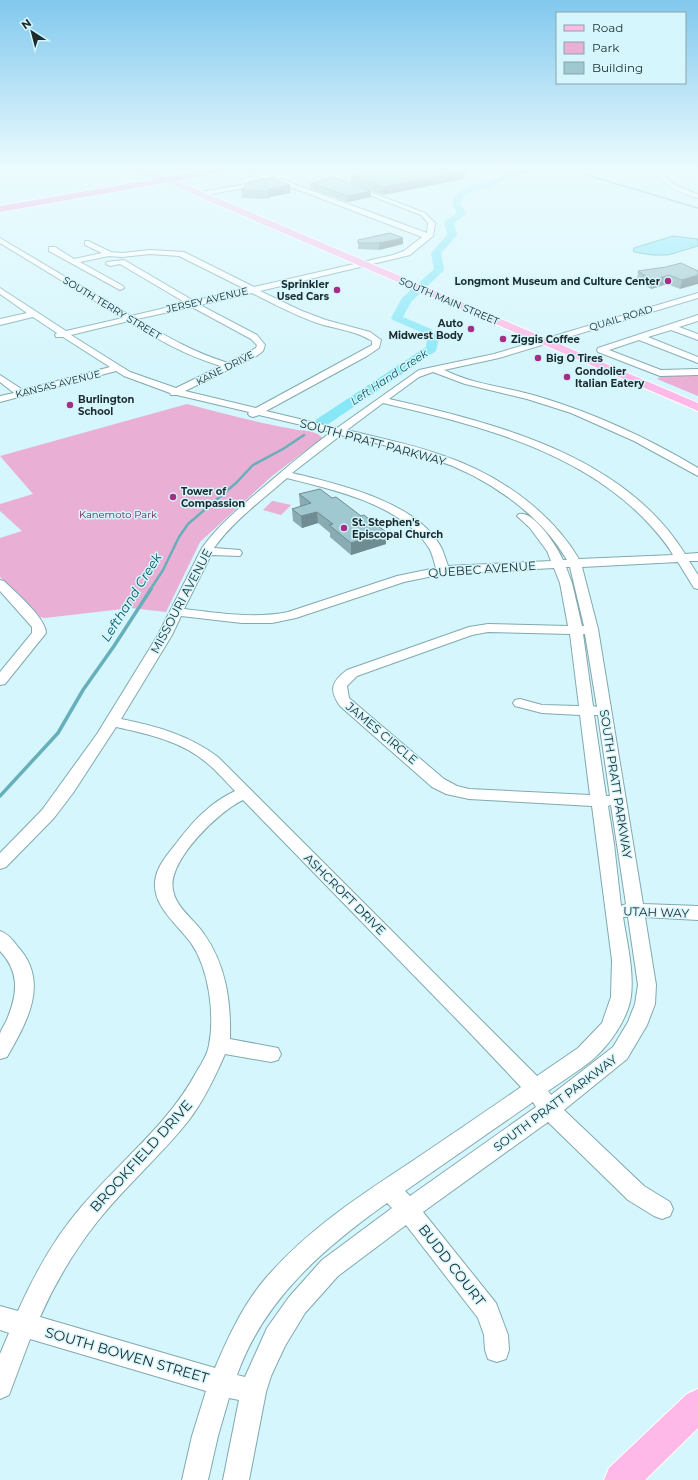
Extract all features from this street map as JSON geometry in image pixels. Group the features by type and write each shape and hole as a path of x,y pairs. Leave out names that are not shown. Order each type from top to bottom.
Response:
{"main road":[{"name":"SOUTH MAIN STREET","path":"296,235 698,407"},
{"path":"621,1480 698,1405"}],"street":[{"path":"422,235 427,237"},
{"name":"JERSEY AVENUE","path":"58,335 407,253 427,237"},
{"name":"SOUTH TERRY STREET","path":"0,240 184,350 229,366"},
{"path":"88,243 108,254 122,259"},
{"name":"SOUTH TERRY STREET","path":"52,249 120,288"},
{"path":"52,272 80,265 122,259 150,252 181,254 312,318 367,334 377,340 377,344 349,363 254,413"},
{"path":"80,265 108,254"},
{"name":"KANE DRIVE","path":"122,259 193,304 254,337 260,342 260,349 255,354 173,394"},
{"name":"SOUTH PRATT PARKWAY","path":"0,290 28,316"},
{"name":"QUAIL ROAD","path":"545,342 698,295"},
{"name":"SOUTH PRATT PARKWAY","path":"0,301 28,316 111,370"},
{"path":"0,322 28,316"},
{"path":"696,372 660,373 601,350 698,318"},
{"path":"671,327 698,337"},
{"name":"SOUTH PRATT PARKWAY","path":"58,335 78,354"},
{"path":"639,337 698,360"},
{"name":"MISSOURI AVENUE","path":"0,863 48,814 67,789 112,722 155,652 215,538 236,517 285,474 416,375 434,369 483,360 545,342"},
{"path":"688,357 698,354"},
{"name":"SOUTH PRATT PARKWAY","path":"96,365 127,374 173,394 438,458 486,479 527,506 548,526 565,546 567,564 566,582 583,630 596,711 619,801 634,910 647,985 645,1004 637,1025 620,1053 549,1109 330,1268 297,1305 276,1337 259,1373 253,1392 236,1480"},
{"path":"434,369 452,378 530,397 589,417 645,442 698,473"},
{"name":"KANSAS AVENUE","path":"0,399 111,370"},
{"path":"0,378 21,393"},
{"path":"381,400 448,414 493,428 532,442 576,463 612,485 644,511 664,531 683,558 698,585"},
{"path":"285,474 365,497 402,516 417,527 429,540 438,553 443,570"},
{"path":"207,551 236,553"},
{"name":"QUEBEC AVENUE","path":"177,612 242,619 272,619 291,615 401,579 443,570 698,557"},
{"path":"0,681 39,633 39,628 28,613 2,589"},
{"name":"JAMES CIRCLE","path":"583,630 488,628 469,631 352,673 344,679 339,686 340,695 345,703 438,783 452,790 469,794 600,802 619,801"},
{"path":"520,702 542,709 596,711"},
{"name":"SOUTH PRATT PARKWAY","path":"195,1480 222,1383 235,1348 256,1311 281,1277 318,1240 389,1189 585,1054 610,1027 621,996 621,960 613,910 600,802 596,711"},
{"name":"ASHCROFT DRIVE","path":"112,722 180,739 198,748 213,760 536,1089 549,1109 636,1193 662,1209"},
{"name":"BROOKFIELD DRIVE","path":"0,1386 23,1325 44,1282 73,1234 106,1193 146,1153 186,1109 203,1082 219,1045 221,1016 217,980 212,964 198,939 169,905 164,889 164,877 169,865 199,824 212,811 227,801 245,793"},
{"name":"UTAH WAY","path":"613,910 698,913"},
{"path":"0,938 17,958 24,976 25,992 24,1003 0,1051"},
{"path":"219,1045 272,1054"},
{"name":"BUDD COURT","path":"389,1189 408,1210 488,1311 496,1335 497,1350"},
{"name":"SOUTH BOWEN STREET","path":"0,1318 253,1392"}],"green space":[{"path":"698,374 698,396 657,379 662,376"},
{"name":"Kanemoto Park","path":"187,404 267,424 313,432 320,435 322,438 272,476 200,542 166,612 131,608 45,618 40,617 0,577 0,538 22,531 0,511 0,504 33,494 0,456"},
{"path":"272,501 291,505 281,515 263,510"}],"water":[{"path":"673,236 698,239 698,246 668,255 652,255 634,252 633,250 634,248"}],"building":[{"path":"381,235 395,235 403,238 379,243 358,243 358,240"},
{"path":"681,263 698,271 698,275 682,280 669,275 652,280 638,271 666,267"},
{"path":"320,489 332,498 336,497 361,516 364,515 386,532 351,543 329,525 333,524 317,512 301,516 292,509 311,503 299,494"}],"waterway":[{"name":"Left Hand Creek","path":"322,422 432,348 433,338 427,331 397,318 406,300 439,270 436,253 452,235"},
{"name":"Lefthand Creek","path":"150,590 163,570 179,537 188,524 236,483 253,465 283,449 304,435"},
{"name":"Lefthand Creek","path":"0,796 58,733 83,690 151,589"}],"place":[{"name":"Longmont Museum and Culture Center","path":"668,281"},
{"name":"Sprinkler Used Cars","path":"337,290"},
{"name":"Auto Midwest Body","path":"471,329"},
{"name":"Ziggis Coffee","path":"503,339"},
{"name":"Big O Tires","path":"538,358"},
{"name":"Gondolier Italian Eatery","path":"567,377"},
{"name":"Burlington School","path":"70,405"},
{"name":"Tower of Compassion","path":"173,497"},
{"name":"St. Stephen's Episcopal Church","path":"344,528"}]}
